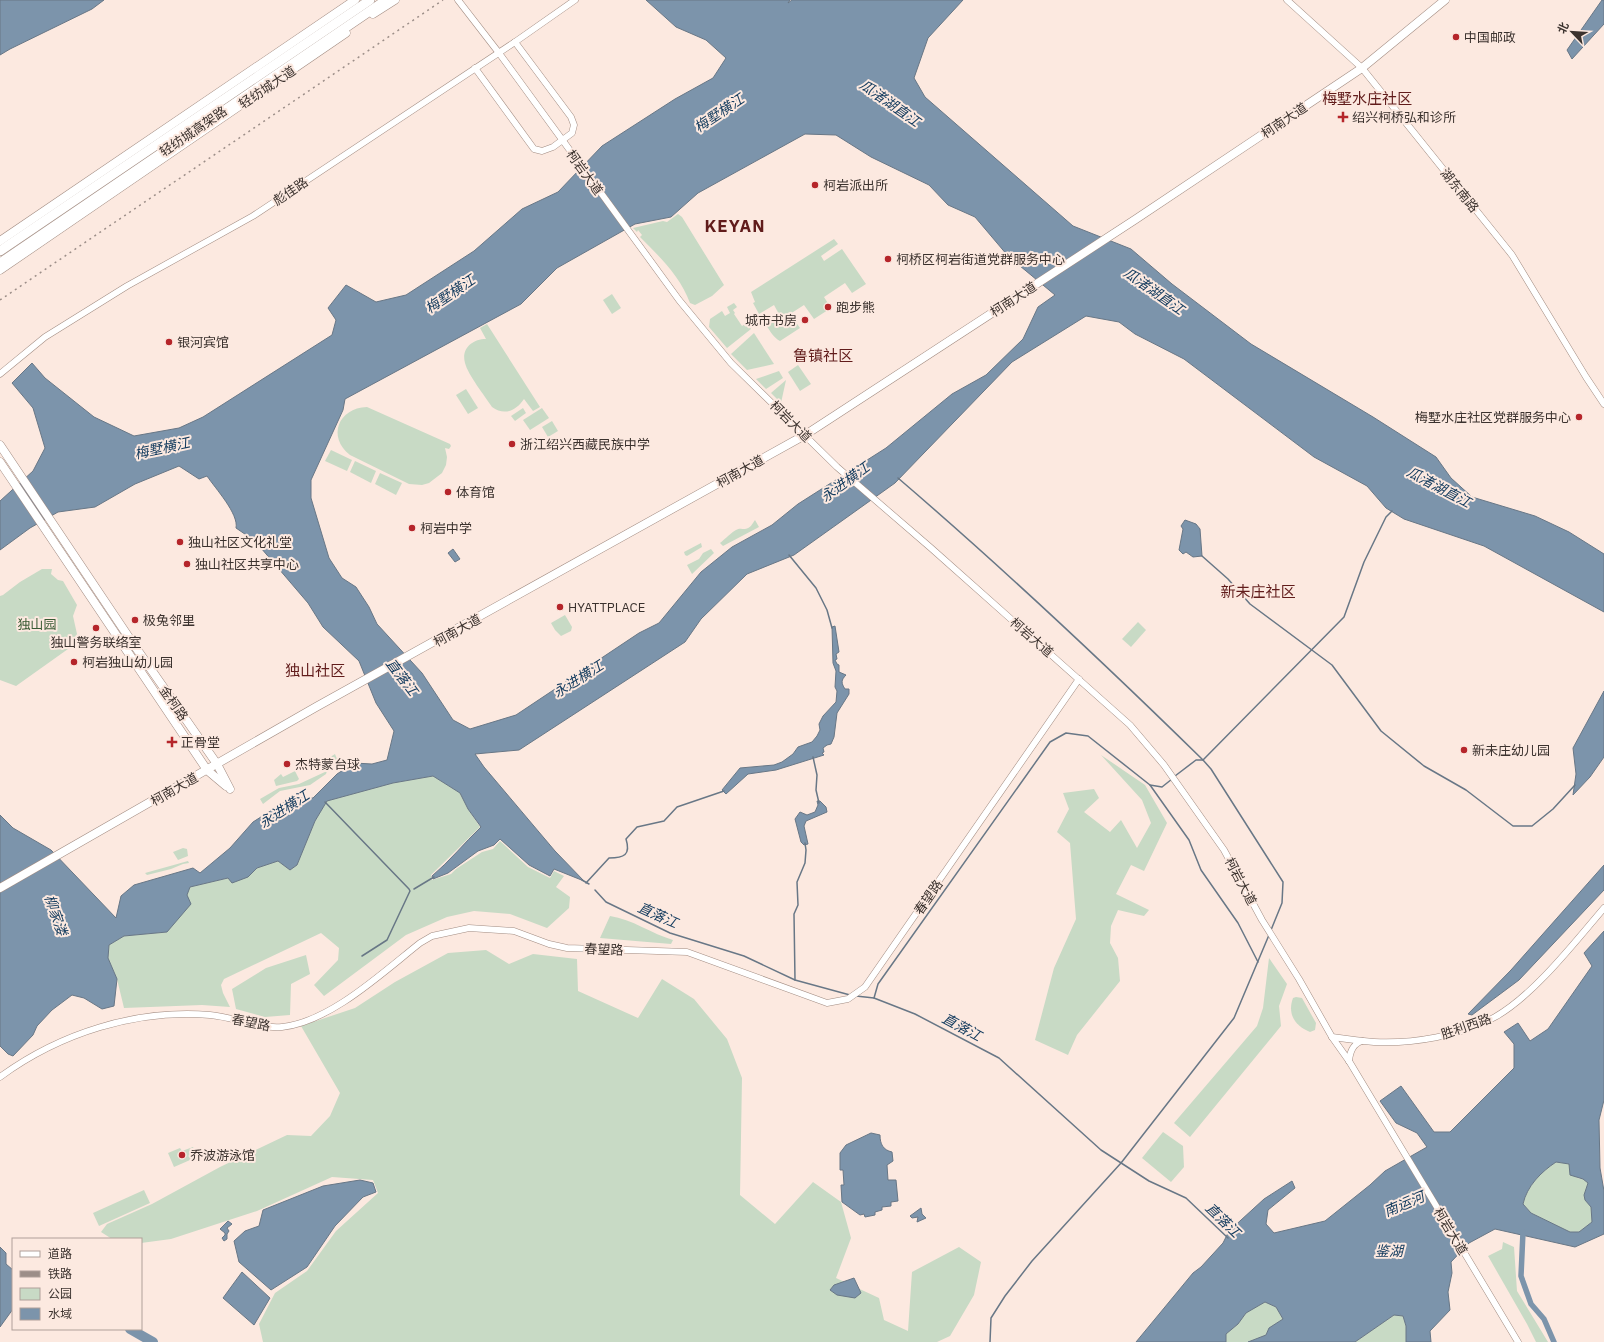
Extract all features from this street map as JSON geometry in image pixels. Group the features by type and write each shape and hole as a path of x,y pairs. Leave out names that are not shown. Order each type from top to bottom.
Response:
{"highway":[{"name":"轻纺城高架路","path":"0,251 370,0"},
{"name":"轻纺城高架路","path":"0,263 386,0"}],"main road":[{"name":"轻纺城大道","path":"0,241 355,0"},
{"name":"轻纺城大道","path":"0,270 395,0"},
{"name":"柯南大道","path":"0,888 358,684 805,435 1136,219 1362,68 1445,0"},
{"name":"金柯路","path":"0,446 134,645 217,764 230,789 207,770 0,462"}],"street":[{"name":"柯岩大道","path":"458,0 499,53 679,300 731,363 837,467 1080,679 1130,725 1164,765 1186,794 1224,850 1262,920 1332,1037 1349,1061 1518,1342"},
{"name":"彪佳路","path":"1,373 44,337 127,286 253,216 499,53 575,0"},
{"name":"湖东南路","path":"1287,0 1362,68 1512,256 1604,404"},
{"path":"475,68 534,148 542,151 553,147 572,133 574,125 571,117 515,42"},
{"name":"春望路","path":"0,1077 14,1066 46,1048 79,1033 116,1023 155,1016 192,1014 224,1016 263,1027 282,1027 300,1022 324,1014 342,1003 420,943 432,936 469,928 514,931 549,944 567,948 687,952 827,1003 850,998 865,987 1080,679"},
{"name":"胜利西路","path":"1332,1037 1375,1042 1418,1040 1454,1032 1474,1026 1495,1017 1513,1004 1537,983 1604,908"},
{"path":"1349,1061 1352,1048 1356,1043 1365,1041 1375,1042"}],"green space":[{"path":"678,214 682,217 724,285 712,296 695,305 690,303 681,284 669,267 640,237 642,235 638,230 637,232 633,228 663,221 667,222"},
{"path":"834,239 838,244 821,256 824,261 842,249 866,284 852,293 845,283 824,297 831,308 814,319 804,305 790,314 800,328 780,341 778,340 766,325 780,316 774,305 759,314 753,303 755,302 751,292"},
{"path":"612,294 621,308 612,314 603,300"},
{"path":"734,303 737,307 733,310 735,313 734,314 742,326 747,323 751,329 727,348 709,327 710,319 722,311 725,316 730,313 727,307"},
{"path":"487,324 540,407 533,411 524,399 517,407 510,411 505,412 496,410 492,407 473,379 465,363 464,358 466,349 476,341 486,339 480,328"},
{"path":"754,333 774,364 747,370 731,354"},
{"path":"798,365 811,384 800,391 788,372"},
{"path":"779,371 783,378 766,389 756,379"},
{"path":"786,380 781,403 771,393"},
{"path":"466,389 478,408 468,414 456,395"},
{"path":"367,407 450,444 451,446 449,449 445,448 447,457 446,465 442,473 429,483 422,485 409,484 350,455 343,448 339,440 339,425 349,412"},
{"path":"523,408 526,413 515,421 511,416"},
{"path":"542,408 549,418 530,430 523,420"},
{"path":"552,421 558,431 548,437 542,427"},
{"path":"331,450 352,460 347,471 325,461"},
{"path":"355,461 376,471 371,483 350,472"},
{"path":"380,473 402,483 396,495 375,484"},
{"path":"755,520 759,527 723,546 720,543 737,529 749,528"},
{"path":"701,543 702,547 687,556 685,555 684,552"},
{"path":"711,549 714,553 692,574 687,565 699,559 703,553"},
{"name":"独山园","path":"42,569 52,569 51,574 58,580 63,581 77,605 73,616 77,634 68,649 16,686 0,680 0,596"},
{"path":"565,615 572,627 571,631 561,636 551,623"},
{"path":"1138,622 1146,630 1131,647 1122,639"},
{"path":"335,754 337,759 326,764 324,761"},
{"path":"1101,755 1145,785 1167,823 1144,871 1131,865 1116,894 1149,910 1144,916 1118,910 1111,926 1110,943 1118,958 1120,981 1077,1035 1068,1055 1035,1040 1054,968 1076,919 1070,843 1057,832 1069,809 1063,793 1094,789 1099,798 1084,812 1110,832 1121,820 1137,848 1151,823 1142,800"},
{"path":"295,771 299,779 297,781 276,786 274,780 281,774 283,777"},
{"path":"327,771 326,774 310,785 280,791 263,804 260,799 279,788 299,784"},
{"path":"433,776 460,793 468,809 480,827 431,875 432,880 451,874 482,852 493,849 500,841 528,867 550,878 554,871 564,876 556,887 570,897 569,908 547,928 510,914 474,911 447,917 406,935 324,996 314,985 338,960 339,948 321,933 224,979 221,985 230,1007 202,1005 124,1008 117,979 108,958 109,945 124,936 167,932 190,887 229,878 248,877 257,868 278,861 290,870 297,865 315,821 327,801 393,783"},
{"path":"183,848 187,849 188,856 178,860 173,852"},
{"path":"188,861 189,863 171,869 147,875 145,873"},
{"path":"610,916 634,923 673,940 671,944 600,938"},
{"path":"486,950 509,964 533,954 577,959 578,991 638,1018 662,979 694,999 727,1039 742,1078 740,1195 775,1224 813,1182 841,1202 851,1238 836,1278 879,1298 884,1320 908,1331 912,1272 959,1247 981,1262 974,1295 950,1336 937,1342 263,1342 259,1324 275,1293 307,1271 336,1231 378,1193 373,1180 332,1177 257,1211 171,1239 142,1243 142,1238 110,1238 101,1232 107,1224 152,1204 220,1167 287,1135 311,1136 330,1116 340,1093 301,1026 355,1008 395,982 448,953"},
{"path":"306,955 310,974 291,984 290,1015 265,1017 236,1009 232,989 266,968"},
{"path":"1269,958 1287,984 1279,1006 1281,1026 1190,1137 1174,1123 1257,1026 1263,1008"},
{"path":"1293,998 1302,998 1316,1023 1315,1030 1310,1032 1296,1023 1292,1014 1291,1004"},
{"path":"1163,1132 1183,1146 1184,1167 1171,1182 1142,1158"},
{"name":"乔波游泳馆","path":"193,1147 197,1157 174,1167 168,1153 180,1148 182,1151"},
{"path":"1556,1162 1570,1164 1577,1178 1583,1179 1588,1183 1585,1200 1591,1207 1592,1222 1579,1232 1570,1232 1531,1213 1523,1204 1531,1185 1545,1170"},
{"path":"144,1190 150,1203 99,1226 93,1213"},
{"path":"1503,1242 1514,1247 1517,1291 1548,1342 1536,1342 1488,1256 1502,1249"},
{"path":"1265,1302 1276,1307 1283,1319 1269,1328 1266,1335 1248,1342 1226,1342 1226,1334 1238,1324 1246,1313"},
{"path":"1394,1315 1403,1316 1406,1326 1406,1342 1355,1342"}],"water":[{"path":"0,0 104,0 92,9 0,55"},
{"path":"646,0 790,0 788,3 792,0 963,0 928,38 914,78 925,97 1073,226 1131,249 1172,284 1251,344 1373,417 1436,457 1451,478 1472,497 1535,516 1569,532 1604,554 1604,612 1484,546 1404,519 1386,508 1367,486 1314,457 1184,359 1135,334 1119,322 1086,316 1012,362 895,483 794,555 747,574 701,619 685,642 519,750 475,754 484,767 555,851 584,881 554,869 550,876 529,865 500,839 494,845 478,851 448,873 433,879 432,876 481,827 468,809 460,793 433,776 393,783 327,801 315,821 297,865 290,870 278,861 257,868 248,877 232,883 228,878 190,887 187,895 191,904 167,932 124,936 109,945 108,958 117,979 114,1006 102,1009 84,998 72,995 52,1010 37,1026 33,1035 13,1056 8,1054 0,1046 0,815 13,828 51,850 116,918 121,896 134,885 193,868 200,873 230,848 253,822 291,798 313,798 337,774 354,763 372,764 387,760 394,731 376,703 359,661 323,627 308,603 255,541 236,528 234,516 207,476 199,479 179,466 135,484 95,507 58,512 30,528 0,550 0,501 33,471 45,448 33,408 12,383 32,363 45,378 94,417 134,436 179,428 203,417 332,335 336,320 328,308 346,285 376,302 406,295 474,251 522,209 558,192 602,146 675,99 713,78 726,58 706,40 676,27","holes":["805,134 836,135 871,157 929,185 948,205 975,217 1008,256 1055,295 1038,307 1023,339 986,375 952,394 886,448 798,504 772,525 732,547 701,572 659,623 639,633 516,715 470,729 453,720 422,673 377,624 369,607 356,587 342,578 329,558 311,498 311,480 343,410 345,399 521,304 557,268 635,224 671,217 698,193"]},
{"path":"1602,0 1604,0 1604,24 1572,59 1567,50"},
{"path":"1185,520 1196,524 1200,529 1202,556 1193,557 1186,552 1183,554 1179,550 1183,529 1181,526"},
{"path":"453,549 460,559 455,562 448,553"},
{"path":"835,626 839,652 836,654 837,659 835,660 839,665 839,672 846,675 842,680 842,683 845,689 849,689 849,694 837,713 834,737 831,744 823,748 824,752 822,753 824,755 776,770 748,774 726,794 722,790 740,768 774,765 782,762 793,754 798,747 812,742 817,736 820,730 819,724 823,716 836,702 836,671 833,663 832,627"},
{"path":"1604,691 1604,757 1590,777 1573,795 1576,774 1573,748"},
{"path":"817,801 820,801 826,807 827,812 806,821 804,826 808,844 804,845 801,842 795,819 800,812 807,815 815,812 818,805"},
{"path":"1604,865 1604,890 1519,980 1472,1015 1468,1014 1511,970"},
{"name":"鉴湖","path":"1604,931 1604,1100 1599,1120 1600,1168 1604,1191 1604,1234 1575,1247 1495,1229 1469,1243 1451,1262 1452,1273 1448,1292 1450,1310 1430,1331 1431,1342 1406,1342 1406,1326 1403,1316 1394,1315 1355,1342 1248,1342 1266,1335 1269,1328 1283,1319 1276,1307 1265,1302 1246,1313 1238,1324 1226,1334 1226,1342 1136,1342 1193,1273 1201,1267 1223,1243 1229,1231 1264,1199 1292,1181 1295,1188 1268,1210 1266,1224 1274,1233 1325,1221 1385,1171 1427,1147 1417,1133 1396,1123 1380,1101 1401,1086 1434,1132 1450,1132 1514,1068 1514,1044 1504,1032 1518,1023 1530,1041 1548,1029 1592,966 1584,953","holes":["1556,1162 1569,1164 1570,1175 1583,1179 1588,1183 1584,1195 1585,1200 1591,1207 1592,1222 1579,1232 1570,1232 1531,1213 1523,1204 1531,1185 1545,1170"]},
{"path":"871,1133 880,1135 883,1146 886,1150 892,1152 893,1161 887,1165 888,1180 896,1180 898,1201 891,1202 891,1206 882,1207 882,1210 875,1212 875,1215 865,1217 864,1214 860,1215 842,1202 841,1185 844,1185 843,1170 840,1170 840,1153 846,1145"},
{"path":"360,1180 373,1183 376,1192 363,1197 335,1226 307,1267 271,1290 239,1262 234,1241 245,1231 259,1226 263,1210 323,1186"},
{"path":"921,1208 922,1214 926,1218 917,1222 918,1217 912,1218 910,1216"},
{"path":"228,1221 232,1224 227,1228 229,1231 227,1234 227,1239 224,1241 222,1238 225,1233 220,1229"},
{"path":"0,1247 6,1253 6,1264 12,1269 12,1310 0,1327"},
{"path":"242,1272 270,1298 254,1325 223,1298"},
{"path":"854,1278 861,1293 855,1298 837,1295 830,1290 834,1285"}],"waterway":[{"path":"898,478 1053,616 1203,760 1344,617 1364,562 1386,517 1392,511"},
{"path":"789,555 816,588 827,610 832,628"},
{"path":"1202,556 1228,579 1250,604 1332,665 1381,731 1424,766 1466,790 1513,826 1532,826 1553,809 1575,785"},
{"path":"874,998 878,984 1050,742 1066,733 1088,736 1150,785 1162,787 1172,779"},
{"path":"813,757 817,775 816,790 819,803"},
{"path":"1175,776 1196,760 1203,760 1211,769 1283,882 1282,903 1271,930"},
{"path":"1150,785 1189,840 1201,870 1238,923 1258,962"},
{"path":"586,883 609,858 619,857 627,852 628,849 626,839 637,827 664,821 677,807 724,791"},
{"path":"325,802 410,891 387,940 362,956"},
{"path":"795,980 794,914 798,905 797,882 805,863 805,843"},
{"path":"414,889 434,877"},
{"name":"直落江","path":"582,880 589,884"},
{"name":"直落江","path":"595,890 606,902 670,933 744,956 795,980 850,995"},
{"path":"990,1342 991,1318 1005,1296 1032,1261 1121,1163 1234,1018 1269,935"},
{"name":"直落江","path":"856,996 874,998 915,1014 999,1058 1101,1150 1149,1181 1186,1198 1228,1238"},
{"path":"1523,1232 1521,1276 1531,1304 1544,1319 1554,1342"},
{"path":"132,1330 153,1342"}],"railway":[{"path":"0,300 443,0"}],"place":[{"name":"中国邮政","path":"1456,37"},
{"name":"绍兴柯桥弘和诊所","path":"1343,117"},
{"name":"柯岩派出所","path":"815,185"},
{"name":"柯桥区柯岩街道党群服务中心","path":"888,259"},
{"name":"跑步熊","path":"828,307"},
{"name":"城市书房","path":"805,320"},
{"name":"银河宾馆","path":"169,342"},
{"name":"梅墅水庄社区党群服务中心","path":"1579,417"},
{"name":"浙江绍兴西藏民族中学","path":"512,444"},
{"name":"体育馆","path":"448,492"},
{"name":"柯岩中学","path":"412,528"},
{"name":"独山社区文化礼堂","path":"180,542"},
{"name":"独山社区共享中心","path":"187,564"},
{"name":"HYATTPLACE","path":"560,607"},
{"name":"极兔邻里","path":"135,620"},
{"name":"独山警务联络室","path":"96,628"},
{"name":"柯岩独山幼儿园","path":"74,662"},
{"name":"正骨堂","path":"172,742"},
{"name":"新未庄幼儿园","path":"1464,750"},
{"name":"杰特蒙台球","path":"287,764"},
{"name":"乔波游泳馆","path":"182,1155"}],"district":[{"name":"梅墅水庄社区","path":"1367,99"},
{"name":"KEYAN","path":"735,226"},
{"name":"鲁镇社区","path":"823,356"},
{"name":"新未庄社区","path":"1258,592"},
{"name":"独山社区","path":"315,671"}],"water label":[{"name":"瓜渚湖直江","path":"890,103"},
{"name":"梅墅横江","path":"719,113"},
{"name":"瓜渚湖直江","path":"1154,291"},
{"name":"梅墅横江","path":"450,294"},
{"name":"梅墅横江","path":"162,448"},
{"name":"永进横江","path":"845,482"},
{"name":"瓜渚湖直江","path":"1439,487"},
{"name":"永进横江","path":"578,679"},
{"name":"永进横江","path":"284,809"},
{"name":"柳家溇","path":"56,915"},
{"name":"南运河","path":"1404,1204"}]}
